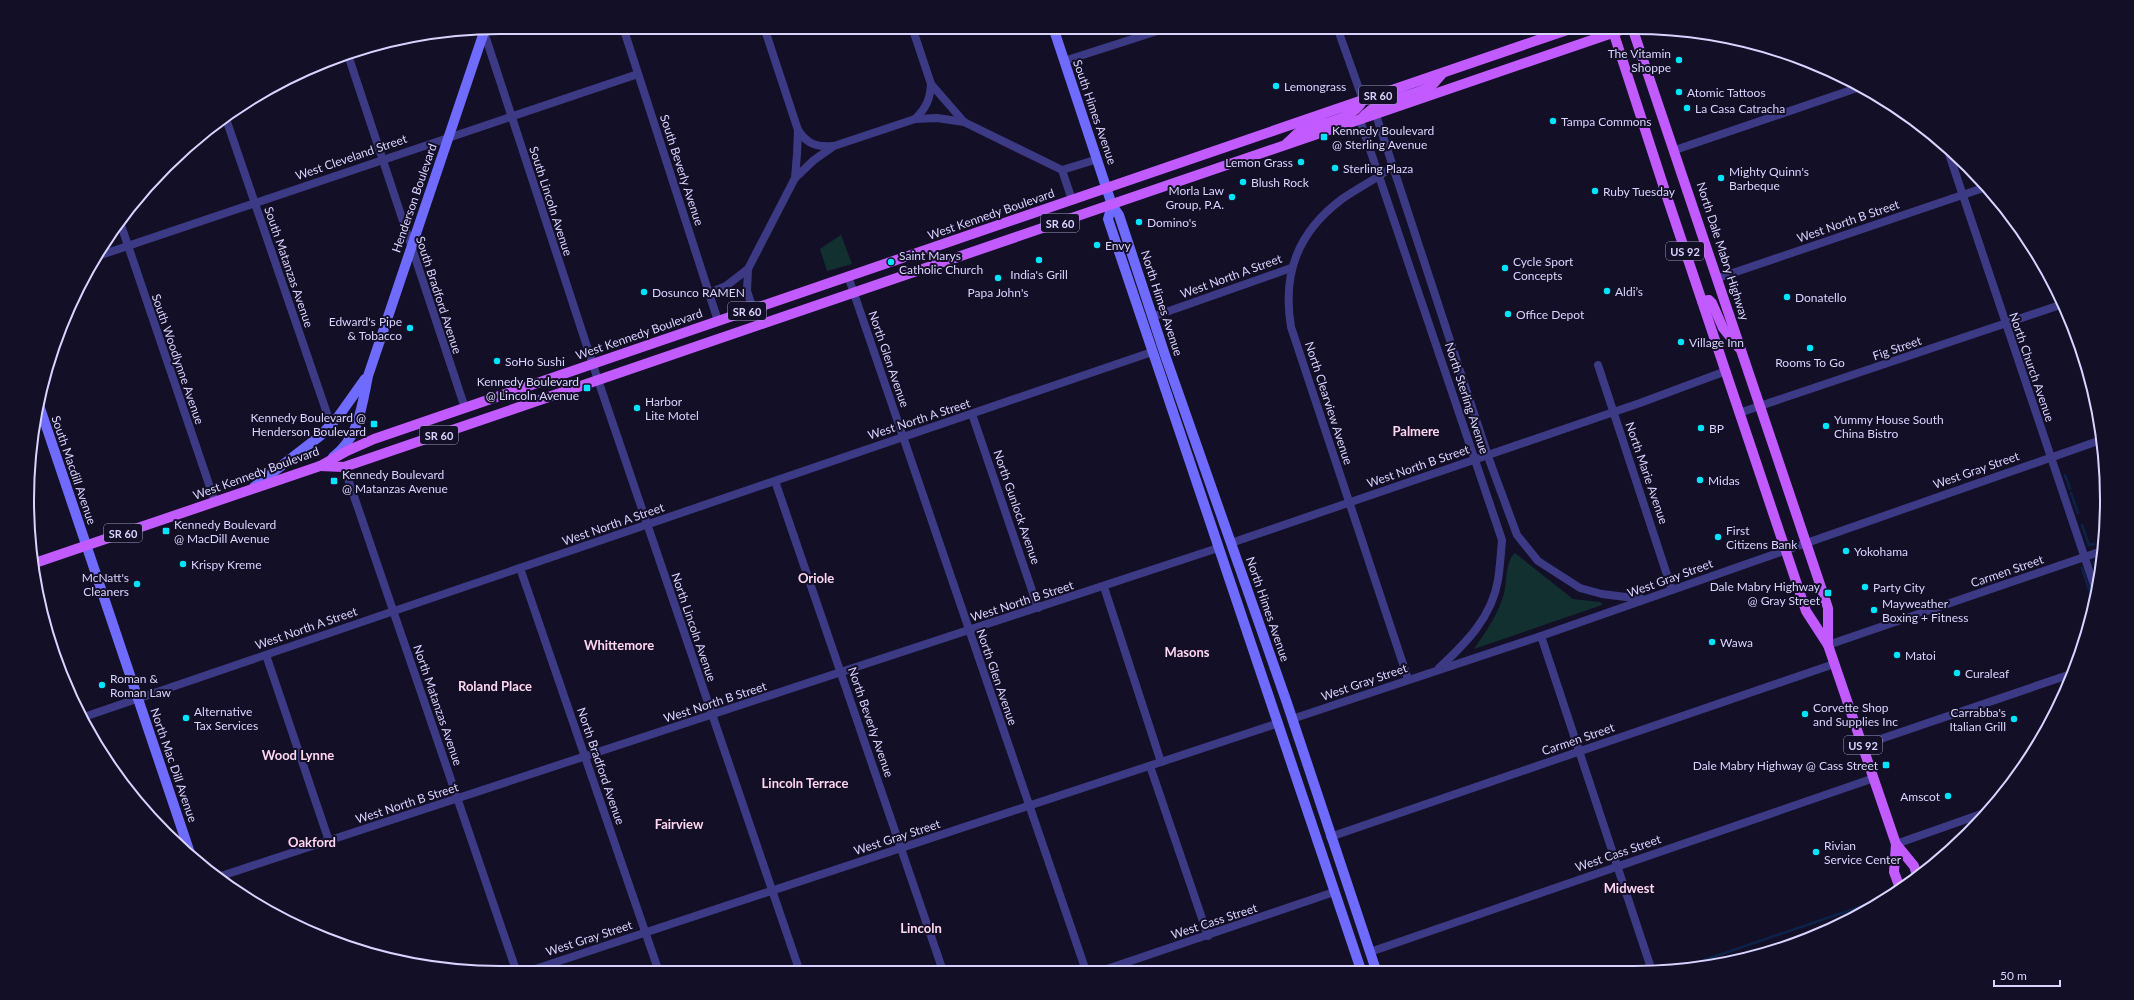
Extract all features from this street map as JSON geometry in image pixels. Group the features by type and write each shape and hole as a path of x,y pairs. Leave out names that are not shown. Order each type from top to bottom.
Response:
{"main road":[{"name":"West Kennedy Boulevard","path":"38,562 320,466 374,439 1555,34"},
{"name":"SR 60","path":"320,466 344,467 1112,206 1376,115 1602,34"},
{"name":"North Dale Mabry Highway","path":"1614,34 1806,611 1828,646 1896,844 1914,866 1916,871"},
{"name":"North Dale Mabry Highway","path":"1634,34 1675,150 1828,608 1828,646"},
{"path":"1360,120 1368,110 1380,103 1431,85 1444,72"},
{"path":"1285,146 1298,133 1351,114 1358,108 1362,100"},
{"path":"1702,301 1709,300 1712,303 1723,328 1744,354"},
{"name":"North Dale Mabry Highway","path":"1896,844 1894,872 1898,883"}],"street":[{"name":"South Lincoln Avenue","path":"486,34 598,380"},
{"name":"South Beverly Avenue","path":"625,34 718,321"},
{"path":"766,34 798,130 810,144 819,147 834,146 915,119 937,118 964,122 1062,170 1098,159"},
{"path":"914,34 931,84 930,99 925,109 915,119"},
{"name":"South Himes Avenue","path":"1055,34 1098,159 1112,206"},
{"path":"1064,60 1148,34"},
{"path":"1339,34 1362,100"},
{"name":"Henderson Boulevard","path":"320,466 336,455 353,434 360,414 368,376 482,35"},
{"name":"South Bradford Avenue","path":"349,59 464,408"},
{"name":"West Cleveland Street","path":"105,254 638,74"},
{"path":"931,84 964,122"},
{"path":"1675,150 1854,89"},
{"name":"North Sterling Avenue","path":"1376,115 1488,455 1516,535 1538,562 1580,588 1602,594 1646,599"},
{"name":"North Sterling Avenue","path":"1360,120 1435,338 1444,370 1502,540 1498,580 1487,614 1472,634 1437,670"},
{"name":"South Matanzas Avenue","path":"227,122 331,425"},
{"path":"795,178 798,130"},
{"path":"753,309 747,291 748,269 795,178 814,160 834,146"},
{"name":"North Church Avenue","path":"1950,158 2050,458 2093,581"},
{"name":"West North A Street","path":"1152,317 1291,268 1296,252 1321,220 1342,200 1380,178 1393,166"},
{"path":"1062,170 1072,200"},
{"name":"West North B Street","path":"1718,278 1980,189"},
{"name":"North Himes Avenue","path":"1112,206 1119,215 1152,317 1292,718 1330,837 1375,966"},
{"name":"North Himes Avenue","path":"1112,206 1108,219 1360,966"},
{"name":"South Woodlynne Avenue","path":"122,228 214,502"},
{"name":"North Clearview Avenue","path":"1291,268 1288,309 1291,327 1408,679"},
{"path":"709,293 726,286 748,269"},
{"name":"North Glen Avenue","path":"848,276 1084,966"},
{"name":"Fig Street","path":"1739,413 2058,306"},
{"path":"1435,338 1448,334"},
{"name":"West North A Street","path":"87,716 1152,352"},
{"path":"1444,370 1458,364"},
{"name":"North Marie Avenue","path":"1598,365 1672,590"},
{"name":"West North B Street","path":"1231,543 1614,412 1726,371"},
{"name":"Henderson Boulevard","path":"251,490 320,436 331,425 368,376"},
{"name":"North Lincoln Avenue","path":"598,380 798,966"},
{"name":"South Macdill Avenue","path":"42,414 86,546"},
{"name":"North Gunlock Avenue","path":"972,414 1038,608"},
{"name":"West Gray Street","path":"1292,718 1541,636 1785,549 2096,442"},
{"name":"North Matanzas Avenue","path":"344,467 515,966"},
{"name":"North Beverly Avenue","path":"775,481 941,966"},
{"path":"1502,540 1516,535"},
{"name":"North Mac Dill Avenue","path":"86,546 187,845"},
{"name":"West North B Street","path":"224,875 1104,587 1218,548"},
{"name":"Carmen Street","path":"1828,646 2097,553"},
{"name":"North Bradford Avenue","path":"520,568 657,966"},
{"path":"1104,587 1161,762"},
{"path":"1541,636 1650,965"},
{"path":"1254,649 1265,661 1283,710 1292,718"},
{"path":"266,655 329,841"},
{"name":"Carmen Street","path":"1330,837 1834,664"},
{"path":"1863,745 2066,676"},
{"path":"1279,724 1291,736 1312,798 1320,807"},
{"name":"West Gray Street","path":"544,966 1279,724"},
{"path":"1150,766 1208,936"},
{"name":"West Cass Street","path":"1370,952 1874,778"},
{"path":"1896,844 1976,816"},
{"path":"1334,892 1347,907 1362,947 1370,952"},
{"name":"West Cass Street","path":"1116,966 1334,892"}],"green space":[{"path":"841,235 852,264 827,271 820,249"},
{"path":"1515,553 1573,599 1601,602 1602,605 1474,649 1498,609 1504,594 1509,561"}],"waterway":[{"path":"2065,475 2070,489"},
{"path":"2071,493 2078,513"},
{"path":"2082,525 2089,545 2094,544"},
{"path":"2082,568 2090,593"},
{"path":"1702,961 1865,905"}],"place":[{"name":"The Vitamin Shoppe","path":"1679,60"},
{"name":"Lemongrass","path":"1276,86"},
{"name":"Atomic Tattoos","path":"1679,92"},
{"name":"La Casa Catracha","path":"1687,108"},
{"name":"Tampa Commons","path":"1553,121"},
{"name":"Kennedy Boulevard @ Sterling Avenue","path":"1324,137"},
{"name":"Lemon Grass","path":"1301,162"},
{"name":"Sterling Plaza","path":"1335,168"},
{"name":"Mighty Quinn's Barbeque","path":"1721,178"},
{"name":"Blush Rock","path":"1243,182"},
{"name":"Ruby Tuesday","path":"1595,191"},
{"name":"Morla Law Group, P.A.","path":"1232,197"},
{"name":"Domino's","path":"1139,222"},
{"name":"Envy","path":"1097,245"},
{"name":"India's Grill","path":"1039,260"},
{"name":"Saint Marys Catholic Church","path":"891,262"},
{"name":"Cycle Sport Concepts","path":"1505,268"},
{"name":"Papa John's","path":"998,278"},
{"name":"Aldi’s","path":"1607,291"},
{"name":"Dosunco RAMEN","path":"644,292"},
{"name":"Donatello","path":"1787,297"},
{"name":"Office Depot","path":"1508,314"},
{"name":"Edward's Pipe & Tobacco","path":"410,328"},
{"name":"Village Inn","path":"1681,342"},
{"name":"Rooms To Go","path":"1810,348"},
{"name":"SoHo Sushi","path":"497,361"},
{"name":"Kennedy Boulevard @ Lincoln Avenue","path":"587,388"},
{"name":"Harbor Lite Motel","path":"637,408"},
{"name":"Kennedy Boulevard @ Henderson Boulevard","path":"374,424"},
{"name":"Yummy House South China Bistro","path":"1826,426"},
{"name":"BP","path":"1701,428"},
{"name":"Midas","path":"1700,480"},
{"name":"Kennedy Boulevard @ Matanzas Avenue","path":"334,481"},
{"name":"Kennedy Boulevard @ MacDill Avenue","path":"166,531"},
{"name":"First Citizens Bank","path":"1718,537"},
{"name":"Yokohama","path":"1846,551"},
{"name":"Krispy Kreme","path":"183,564"},
{"name":"McNatt's Cleaners","path":"137,584"},
{"name":"Party City","path":"1865,587"},
{"name":"Dale Mabry Highway @ Gray Street","path":"1828,593"},
{"name":"Mayweather Boxing + Fitness","path":"1874,610"},
{"name":"Wawa","path":"1712,642"},
{"name":"Matoi","path":"1897,655"},
{"name":"Curaleaf","path":"1957,673"},
{"name":"Roman & Roman Law","path":"102,685"},
{"name":"Corvette Shop and Supplies Inc","path":"1805,714"},
{"name":"Alternative Tax Services","path":"186,718"},
{"name":"Carrabba's Italian Grill","path":"2014,719"},
{"name":"Dale Mabry Highway @ Cass Street","path":"1886,765"},
{"name":"Amscot","path":"1948,796"},
{"name":"Rivian Service Center","path":"1816,852"}],"district":[{"name":"Palmere","path":"1416,431"},
{"name":"Oriole","path":"816,578"},
{"name":"Whittemore","path":"619,645"},
{"name":"Masons","path":"1187,652"},
{"name":"Roland Place","path":"495,686"},
{"name":"Wood Lynne","path":"298,755"},
{"name":"Lincoln Terrace","path":"805,783"},
{"name":"Fairview","path":"679,824"},
{"name":"Oakford","path":"312,842"},
{"name":"Midwest","path":"1629,888"},
{"name":"Lincoln","path":"921,928"}]}
